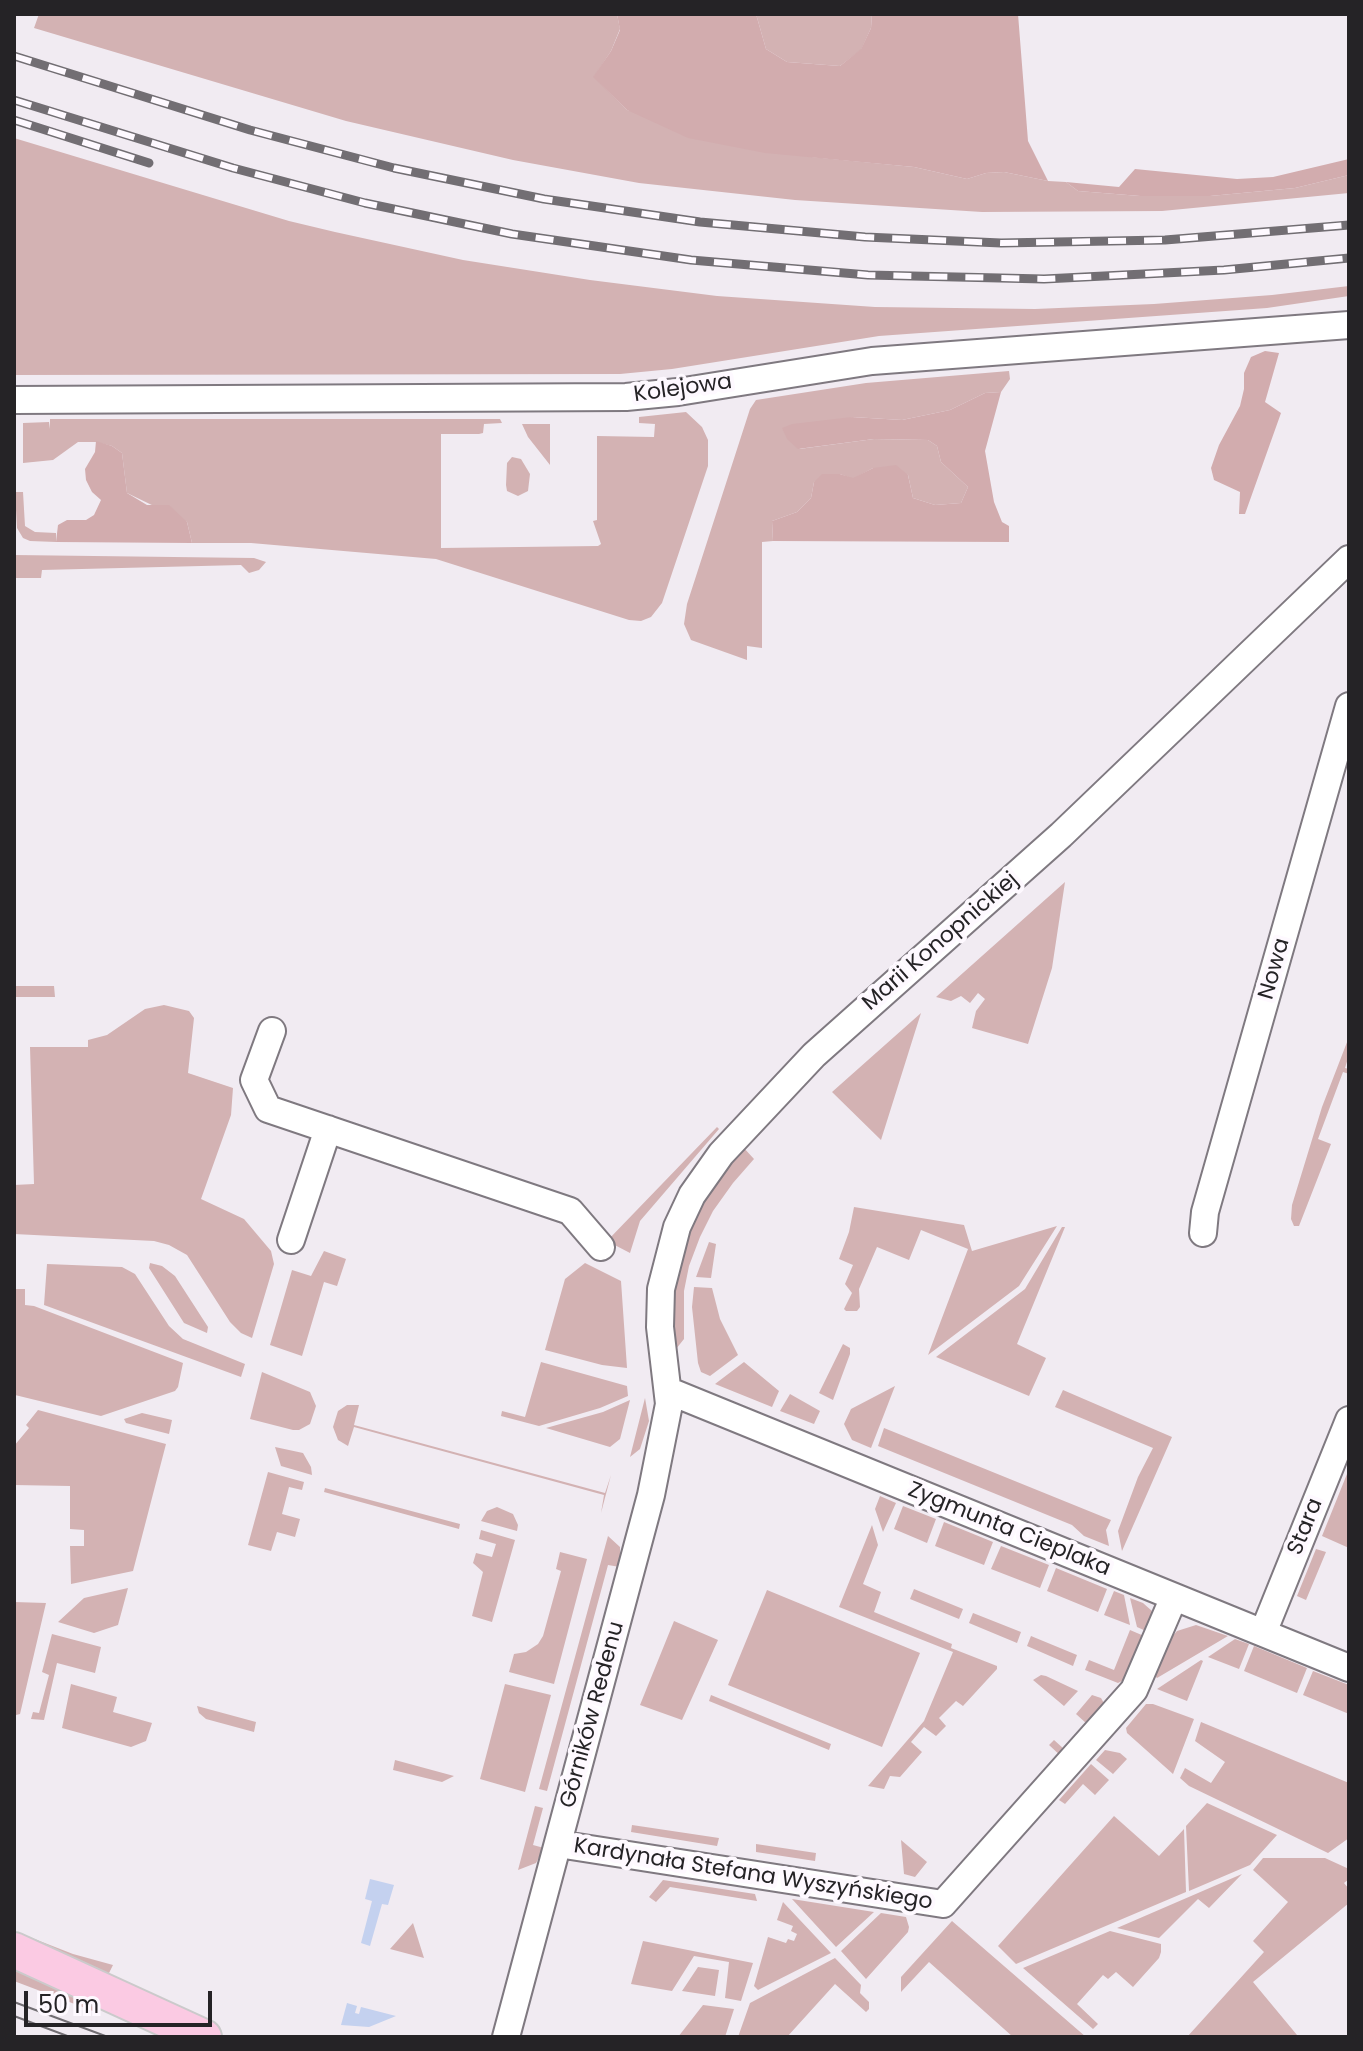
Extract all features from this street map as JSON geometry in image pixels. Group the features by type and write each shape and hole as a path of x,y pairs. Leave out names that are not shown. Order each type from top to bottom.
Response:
{"main road":[{"path":"14,1950 204,2037"}],"street":[{"name":"Kolejowa","path":"14,400 626,397 678,392 872,361 1349,325"},
{"name":"Marii Konopnickiej","path":"669,1391 660,1314 665,1266 685,1208 721,1154 814,1055 1061,835 1349,559"},
{"name":"Nowa","path":"1203,1233 1205,1212 1349,706"},
{"path":"272,1031 254,1080 268,1109 570,1211 601,1247"},
{"path":"291,1240 328,1129"},
{"name":"Zygmunta Cieplaka","path":"669,1391 1349,1668"},
{"name":"Górników Redenu","path":"506,2037 647,1510 668,1415 669,1391"},
{"name":"Stara","path":"1263,1633 1349,1420"},
{"name":"Kardynała Stefana Wyszyńskiego","path":"558,1844 943,1904 1134,1690 1174,1597"}],"shaded area":[{"path":"39,14 617,14 620,29 611,51 594,77 627,110 812,157 914,167 967,179 1004,172 1066,182 1078,191 1140,196 1210,196 1295,188 1349,175 1349,193 1162,211 982,212 795,200 639,183 513,160 346,121 34,28"},
{"path":"617,14 756,14 766,49 787,62 840,66 861,49 871,28 872,14 1018,14 1028,141 1048,181 1004,172 967,179 914,167 765,153 688,138 627,110 593,77 611,51 620,30"},
{"path":"756,14 872,14 871,28 861,50 840,66 787,62 766,49"},
{"path":"14,138 335,232 463,260 717,296 875,307 1035,309 1154,304 1349,286 1349,296 1267,308 879,336 672,369 620,374 14,375"},
{"path":"1349,159 1349,175 1295,188 1210,196 1140,196 1078,191 1066,182 1119,187 1135,169 1237,179 1273,177"},
{"path":"1265,351 1279,353 1265,402 1281,413 1245,514 1239,514 1240,492 1214,480 1211,468 1219,445 1240,406 1244,373 1251,357"},
{"path":"1009,371 1010,379 1001,392 985,393 950,410 902,420 852,417 799,449 874,439 928,440 937,446 941,462 968,487 961,503 935,505 913,498 908,475 873,468 853,479 840,474 814,482 811,498 797,512 772,521 773,541 762,542 762,648 747,646 747,660 691,640 684,624 687,604 750,409 756,400 866,383"},
{"path":"1001,392 985,451 994,502 1002,522 1009,526 1009,542 773,541 772,521 797,512 811,498 814,482 822,474 853,478 873,468 896,465 908,475 913,498 935,505 961,503 968,487 941,462 937,446 928,440 874,439 798,449 787,439 782,428 852,417 902,420 950,410 985,393"},
{"path":"686,412 702,427 708,440 708,466 662,603 651,617 641,621 629,620 436,559 251,543 192,543 187,522 127,493 122,453 112,446 78,442 53,460 23,463 23,423 49,422 50,429 50,419 500,419 502,423 484,424 483,433 441,434 441,548 598,546 601,544 593,521 597,520 597,436 654,437 655,424 639,423 639,417"},
{"path":"522,424 550,424 550,465 528,437"},
{"path":"96,441 122,453 127,493 147,505 169,505 187,522 192,543 56,542 58,525 67,520 86,520 94,515 101,500 92,492 85,469 95,452"},
{"path":"512,457 521,459 530,474 528,491 518,496 507,491 506,485 507,463"},
{"path":"15,492 23,492 25,526 35,532 56,533 56,542 23,538 17,528"},
{"path":"14,555 254,558 266,562 259,570 249,573 241,565 42,570 41,578 14,578"},
{"path":"1065,882 1052,968 1028,1044 972,1028 976,1011 985,999 978,993 970,1003 961,996 951,1001 936,997"},
{"path":"14,986 54,986 55,997 14,997"},
{"path":"164,1005 189,1011 194,1018 188,1073 233,1088 231,1115 201,1199 244,1219 271,1251 274,1264 252,1338 241,1333 230,1322 187,1255 169,1245 154,1241 14,1234 14,1185 34,1184 30,1047 88,1047 88,1040 107,1035 145,1009"},
{"path":"921,1013 914,1035 881,1140 832,1092"},
{"path":"1349,1037 1345,1068 1349,1069 1349,1074 1343,1072 1318,1139 1331,1144 1299,1226 1294,1226 1292,1205 1322,1107"},
{"path":"717,1127 719,1129 640,1221 630,1253 607,1241"},
{"path":"743,1147 754,1159 713,1211 700,1237 684,1291 684,1339 676,1349 671,1303 690,1226 703,1199"},
{"path":"854,1207 964,1225 972,1251 1057,1226 1019,1286 928,1355 968,1249 921,1230 909,1260 877,1247 859,1289 860,1307 857,1311 846,1311 844,1309 852,1293 845,1284 853,1265 839,1259"},
{"path":"1062,1227 1065,1227 1017,1344 1046,1358 1029,1396 936,1357 1025,1289"},
{"path":"709,1242 716,1244 711,1278 696,1277"},
{"path":"324,1251 346,1259 337,1286 324,1282 302,1356 270,1345 292,1270 311,1276"},
{"path":"150,1263 162,1266 175,1276 208,1327 207,1333 184,1323 149,1268"},
{"path":"585,1263 621,1281 627,1368 602,1365 545,1350 565,1279"},
{"path":"47,1264 122,1267 135,1274 169,1326 183,1339 245,1364 241,1377 44,1305"},
{"path":"694,1287 712,1288 720,1319 738,1355 710,1376 701,1372 698,1363 692,1307"},
{"path":"15,1289 25,1289 25,1305 183,1363 178,1387 175,1391 101,1416 15,1395"},
{"path":"843,1344 850,1348 850,1354 833,1400 819,1393"},
{"path":"541,1362 627,1386 628,1396 600,1408 539,1426 501,1416 502,1411 525,1417"},
{"path":"744,1362 779,1391 772,1407 715,1384"},
{"path":"262,1372 310,1392 316,1406 310,1424 293,1430 250,1419"},
{"path":"895,1386 871,1448 852,1440 844,1424 851,1409"},
{"path":"1063,1390 1172,1437 1122,1551 1118,1531 1138,1477 1153,1448 1055,1407"},
{"path":"790,1394 820,1411 814,1424 780,1411"},
{"path":"645,1398 649,1421 640,1449 630,1457"},
{"path":"630,1400 620,1439 610,1447 546,1428 603,1412"},
{"path":"347,1405 359,1405 354,1425 605,1493 611,1475 601,1513 604,1495 354,1427 348,1446 338,1440 333,1427 338,1411"},
{"path":"38,1410 166,1444 133,1571 71,1584 70,1546 84,1546 84,1530 70,1529 70,1486 14,1485 14,1446 29,1428 26,1425"},
{"path":"142,1413 172,1420 169,1434 126,1423 124,1419"},
{"path":"884,1428 1111,1520 1106,1530 1109,1546 1084,1536 1072,1525 878,1446"},
{"path":"275,1447 303,1453 312,1475 281,1466"},
{"path":"1349,1469 1349,1548 1322,1536"},
{"path":"268,1472 304,1482 302,1490 289,1487 282,1514 300,1519 295,1537 277,1532 271,1551 248,1545"},
{"path":"325,1488 460,1524 459,1529 324,1492"},
{"path":"880,1496 896,1503 883,1532 875,1509"},
{"path":"903,1506 936,1519 927,1543 894,1529"},
{"path":"497,1507 513,1514 517,1531 481,1521 487,1511"},
{"path":"944,1522 993,1542 984,1565 935,1546"},
{"path":"872,1525 878,1545 863,1584 881,1592 874,1612 997,1666 963,1706 956,1701 939,1718 946,1726 936,1736 924,1727 911,1742 922,1752 900,1777 890,1776 884,1789 868,1786 924,1721 953,1652 839,1607"},
{"path":"481,1530 515,1540 492,1622 472,1616 483,1572 473,1563 476,1553 492,1557 496,1544 479,1539"},
{"path":"608,1536 620,1547 620,1567 608,1565 547,1791 539,1789"},
{"path":"1001,1546 1049,1565 1040,1588 991,1569"},
{"path":"1316,1549 1326,1552 1306,1600 1297,1596"},
{"path":"560,1552 587,1559 554,1684 509,1672 514,1654 526,1652 543,1636 561,1571 556,1569"},
{"path":"1056,1568 1107,1589 1098,1612 1047,1591"},
{"path":"128,1588 118,1625 94,1633 58,1622 84,1598"},
{"path":"914,1589 963,1609 959,1619 910,1599"},
{"path":"767,1590 920,1653 882,1747 728,1685"},
{"path":"1114,1591 1124,1595 1130,1625 1104,1615"},
{"path":"1130,1598 1152,1611 1146,1631 1137,1627"},
{"path":"14,1602 46,1603 20,1714 16,1715"},
{"path":"973,1613 1021,1632 1017,1643 969,1623"},
{"path":"674,1621 718,1640 682,1720 640,1705"},
{"path":"1196,1625 1228,1636 1157,1678 1155,1676 1171,1638 1177,1631"},
{"path":"1130,1630 1144,1636 1128,1678 1118,1683 1085,1670 1089,1660 1114,1670"},
{"path":"52,1634 101,1647 95,1673 57,1663 44,1720 31,1719 33,1712 39,1713 49,1675 42,1672"},
{"path":"1031,1636 1077,1655 1073,1666 1027,1646"},
{"path":"1235,1639 1249,1644 1239,1669 1208,1657"},
{"path":"1254,1646 1307,1668 1297,1693 1244,1671"},
{"path":"1201,1660 1187,1701 1157,1689"},
{"path":"1313,1671 1349,1685 1349,1714 1303,1695"},
{"path":"1041,1675 1078,1691 1064,1706 1033,1680"},
{"path":"71,1684 117,1697 113,1712 152,1723 146,1741 131,1747 62,1728"},
{"path":"505,1684 551,1695 525,1792 480,1779"},
{"path":"711,1695 831,1744 829,1750 709,1701"},
{"path":"1092,1695 1101,1698 1105,1705 1062,1757 1049,1745 1054,1740 1064,1749 1087,1724 1076,1714"},
{"path":"1146,1704 1194,1719 1173,1774 1127,1733 1126,1728"},
{"path":"197,1706 256,1722 254,1732 206,1719"},
{"path":"1201,1722 1349,1783 1349,1838 1328,1853 1189,1786 1180,1778 1185,1768 1211,1783 1225,1762 1195,1741"},
{"path":"1105,1750 1120,1753 1127,1759 1113,1774 1096,1760"},
{"path":"395,1760 454,1776 442,1782 393,1770"},
{"path":"1091,1764 1109,1780 1095,1795 1083,1784 1065,1804 1059,1800"},
{"path":"1207,1803 1277,1835 1250,1865 1189,1891 1186,1826"},
{"path":"535,1806 543,1808 533,1845 544,1848 536,1863 518,1870"},
{"path":"1114,1816 1159,1856 1184,1829 1186,1892 1016,1964 998,1946"},
{"path":"632,1825 719,1838 717,1846 631,1832"},
{"path":"901,1840 927,1862 915,1877 904,1874"},
{"path":"756,1844 816,1853 815,1861 756,1852"},
{"path":"1263,1858 1325,1858 1349,1869 1349,1879 1344,1883 1349,1889 1349,1903 1253,1982 1297,2035 1187,2037 1264,1952 1253,1941 1288,1902 1253,1870"},
{"path":"1242,1874 1209,1908 1198,1899 1159,1938 1117,1928"},
{"path":"663,1880 755,1894 757,1901 670,1887 656,1902 649,1897"},
{"path":"792,1899 874,1912 836,1947"},
{"path":"783,1902 831,1953 758,1990 754,1986 768,1937 786,1943 788,1939 794,1941 797,1934 791,1931 793,1926 777,1920"},
{"path":"881,1913 906,1917 908,1932 866,1979 841,1951"},
{"path":"952,1921 1086,2037 1013,2037 929,1962 901,1992 901,1977"},
{"path":"413,1923 424,1958 390,1949"},
{"path":"14,1931 73,1954 113,1965 106,1979 14,1936"},
{"path":"1110,1931 1161,1944 1161,1952 1133,1987 1116,1972 1108,1979 1103,1975 1077,2004 1098,2024 1093,2029 1023,1968"},
{"path":"643,1941 753,1963 741,2001 725,1998 729,1962 694,1956 672,1991 631,1984"},
{"path":"835,1958 861,1985 860,1993 869,2002 866,2012 835,1984 787,2037 738,2037 750,2003"},
{"path":"14,1965 97,2002 93,2011 14,1981"},
{"path":"698,1967 719,1970 715,1996 682,1991"},
{"path":"703,2005 734,2009 725,2037 678,2037"}],"water":[{"path":"370,1879 394,1885 388,1905 382,1904 370,1946 361,1943 372,1901 365,1899"},
{"path":"347,2003 357,2006 355,2013 359,2014 361,2007 396,2016 369,2027 341,2025"}],"tram line":[{"path":"14,2002 108,2037"},
{"path":"14,2016 70,2037"}],"railway":[{"path":"14,56 250,130 394,168 544,199 700,222 865,237 1001,243 1165,240 1349,225"},
{"path":"14,100 233,168 365,203 512,234 691,260 868,275 1044,279 1224,270 1349,258"},
{"path":"14,120 149,163"}]}
